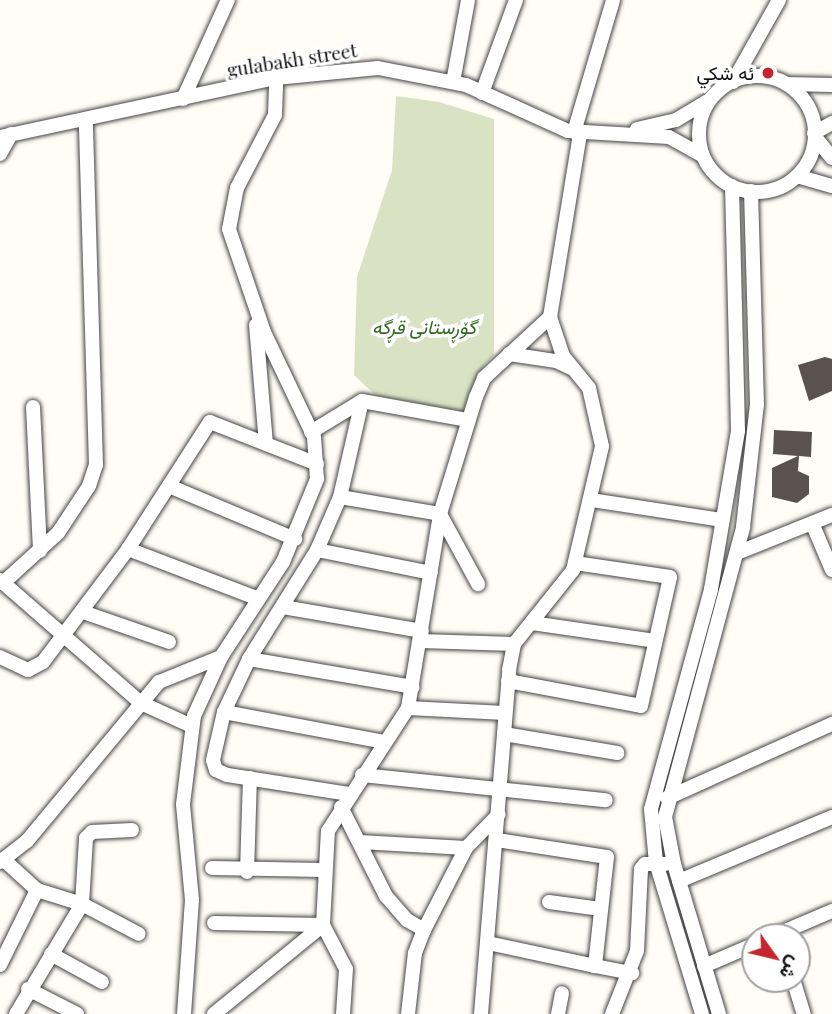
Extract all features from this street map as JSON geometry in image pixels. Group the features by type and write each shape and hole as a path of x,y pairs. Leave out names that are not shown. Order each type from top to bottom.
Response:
{"street":[{"path":"183,99 228,0"},
{"path":"453,82 467,0"},
{"path":"482,93 516,0"},
{"path":"481,1014 497,840 505,713 514,644 533,623 576,563 602,446 598,415 589,388 571,368 550,317 577,133 613,0"},
{"path":"779,0 733,82 709,101 700,120 702,155 719,179 751,191 780,188 797,176 810,158 815,135 812,116 802,97 786,83"},
{"name":"gulabakh street","path":"5,136 86,121 276,78 377,68 453,82 577,133 625,132 669,136 702,155"},
{"path":"733,82 765,76 786,83 832,85"},
{"path":"184,1014 192,900 183,804 192,726 198,702 221,657 295,539 312,498 317,464 312,432 254,306 232,243 229,217 237,188 275,115 276,78"},
{"name":"gulabakh street","path":"625,132 676,120 709,101"},
{"path":"86,121 96,466 75,509 40,551 2,582 60,637 141,703 192,726"},
{"path":"815,135 832,123"},
{"path":"815,135 832,158"},
{"path":"0,154 5,136"},
{"path":"797,176 832,186"},
{"path":"702,1014 656,863 651,809 705,612 739,414 732,186"},
{"path":"719,1014 665,829 667,798 737,553 757,405 751,191"},
{"path":"254,306 266,444"},
{"path":"343,1014 346,969 323,925 323,870 328,831 345,801 408,708 440,514 468,420 484,378 550,317"},
{"path":"509,354 556,361 571,368"},
{"path":"312,432 362,401 468,420"},
{"path":"345,801 216,770 213,760 224,712 249,659 284,607 317,550 340,497 362,401"},
{"path":"33,407 40,551"},
{"path":"0,657 18,667 36,667 83,612 128,549 210,422 317,464"},
{"path":"169,486 295,539"},
{"path":"340,497 440,514"},
{"path":"591,500 722,520"},
{"path":"440,514 478,584"},
{"path":"737,553 832,515"},
{"path":"812,523 832,570"},
{"path":"128,549 256,598"},
{"path":"317,550 431,573"},
{"path":"508,681 641,706 670,577 576,563"},
{"path":"284,607 422,636 514,644"},
{"path":"83,612 169,642"},
{"path":"533,623 656,641"},
{"path":"139,934 82,904 37,890 1,861 27,841 159,681 221,657"},
{"path":"249,659 413,687"},
{"path":"408,708 505,713"},
{"path":"224,712 385,741"},
{"path":"667,798 832,724"},
{"path":"504,734 617,753"},
{"path":"362,775 606,800"},
{"path":"247,872 250,778"},
{"path":"345,801 360,842 386,896 407,920 424,930"},
{"path":"408,1014 415,953 424,930 466,848 499,814"},
{"path":"679,881 832,817"},
{"path":"16,1014 28,989 82,904 86,838 92,832 132,830"},
{"path":"497,840 607,856 595,966"},
{"path":"360,842 466,848"},
{"path":"612,1014 632,973 637,951 639,874 645,864 674,864"},
{"path":"212,868 247,872 323,870"},
{"path":"0,965 37,890"},
{"path":"549,902 601,909"},
{"path":"805,923 832,911"},
{"path":"214,923 323,925"},
{"path":"214,1014 323,925"},
{"path":"488,943 632,973"},
{"path":"704,966 741,950"},
{"path":"51,954 102,982"},
{"path":"28,989 77,1014"},
{"path":"558,1014 562,993"},
{"path":"797,993 804,1014"}],"green space":[{"name":"گۆڕستانی قڕگە","path":"396,96 439,102 494,119 494,355 484,365 466,412 375,395 354,375 357,277 392,170"}],"building":[{"path":"825,357 832,359 832,391 809,401 798,365"},
{"path":"774,430 812,432 811,457 799,456 798,471 809,476 809,494 797,503 772,497 772,468 798,456 773,454"}],"place":[{"name":"ئه شكي","path":"768,73"}]}
